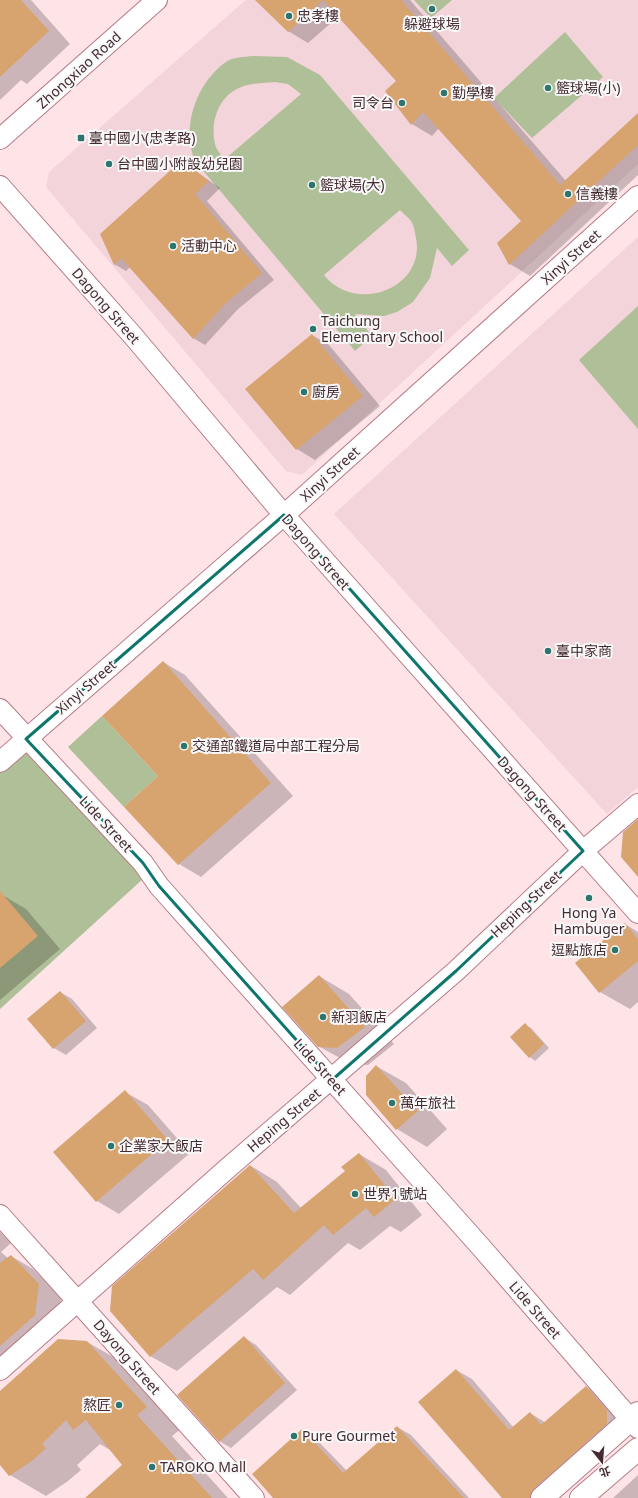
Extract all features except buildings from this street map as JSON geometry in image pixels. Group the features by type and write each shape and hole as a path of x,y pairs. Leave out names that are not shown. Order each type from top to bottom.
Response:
{"main road":[{"path":"542,1498 635,1420"},
{"path":"581,1498 638,1449"}],"street":[{"name":"Zhongxiao Road","path":"0,139 157,0"},
{"name":"Dagong Street","path":"0,186 134,337 284,515 638,913"},
{"name":"Xinyi Street","path":"0,762 284,515 638,196"},
{"name":"Lide Street","path":"0,709 26,739 143,863 159,886 635,1420"},
{"name":"Heping Street","path":"0,1370 229,1167 332,1080 456,970 583,851 638,804"},
{"name":"Dayong Street","path":"0,1215 254,1498"}],"highlighted area":[{"path":"284,515 583,851 456,971 332,1080 159,886 143,863 26,739"}],"shaded area":[{"name":"Taichung Elementary School","path":"246,0 638,0 638,164 302,475 286,471 46,187 49,172"},
{"name":"臺中家商","path":"638,237 638,787 607,814 334,514"}],"green space":[{"name":"躲避球場","path":"414,0 452,0 431,18"},
{"name":"籃球場(小)","path":"565,32 603,77 532,138 494,98"},
{"path":"253,56 287,57 320,75 469,250 452,266 437,248 430,278 413,302 397,312 384,316 355,314 372,336 355,351 195,161 191,148 190,135 194,107 199,94 215,71 226,62 235,58","holes":["275,82 288,84 301,94 225,159 216,148 214,136 215,119 221,104 232,92 243,86","400,210 413,225 416,238 416,256 410,270 400,282 386,290 370,294 353,293 338,287 324,275"]},
{"path":"638,306 638,429 579,360"},
{"path":"102,716 158,776 124,807 68,747"},
{"path":"26,748 144,878 0,1009 0,772"}],"place":[{"name":"躲避球場","path":"432,9"},
{"name":"忠孝樓","path":"289,16"},
{"name":"籃球場(小)","path":"548,88"},
{"name":"勤學樓","path":"444,93"},
{"name":"司令台","path":"402,103"},
{"name":"臺中國小(忠孝路)","path":"81,138"},
{"name":"台中國小附設幼兒園","path":"109,164"},
{"name":"籃球場(大)","path":"312,185"},
{"name":"信義樓","path":"568,194"},
{"name":"活動中心","path":"173,246"},
{"name":"Taichung Elementary School","path":"313,329"},
{"name":"廚房","path":"304,392"},
{"name":"臺中家商","path":"548,651"},
{"name":"交通部鐵道局中部工程分局","path":"184,746"},
{"name":"Hong Ya Hambuger","path":"589,898"},
{"name":"逗點旅店","path":"615,950"},
{"name":"新羽飯店","path":"323,1017"},
{"name":"萬年旅社","path":"392,1103"},
{"name":"企業家大飯店","path":"111,1146"},
{"name":"世界1號站","path":"355,1194"},
{"name":"熬匠","path":"119,1405"},
{"name":"Pure Gourmet","path":"294,1436"},
{"name":"TAROKO Mall","path":"152,1467"}]}
